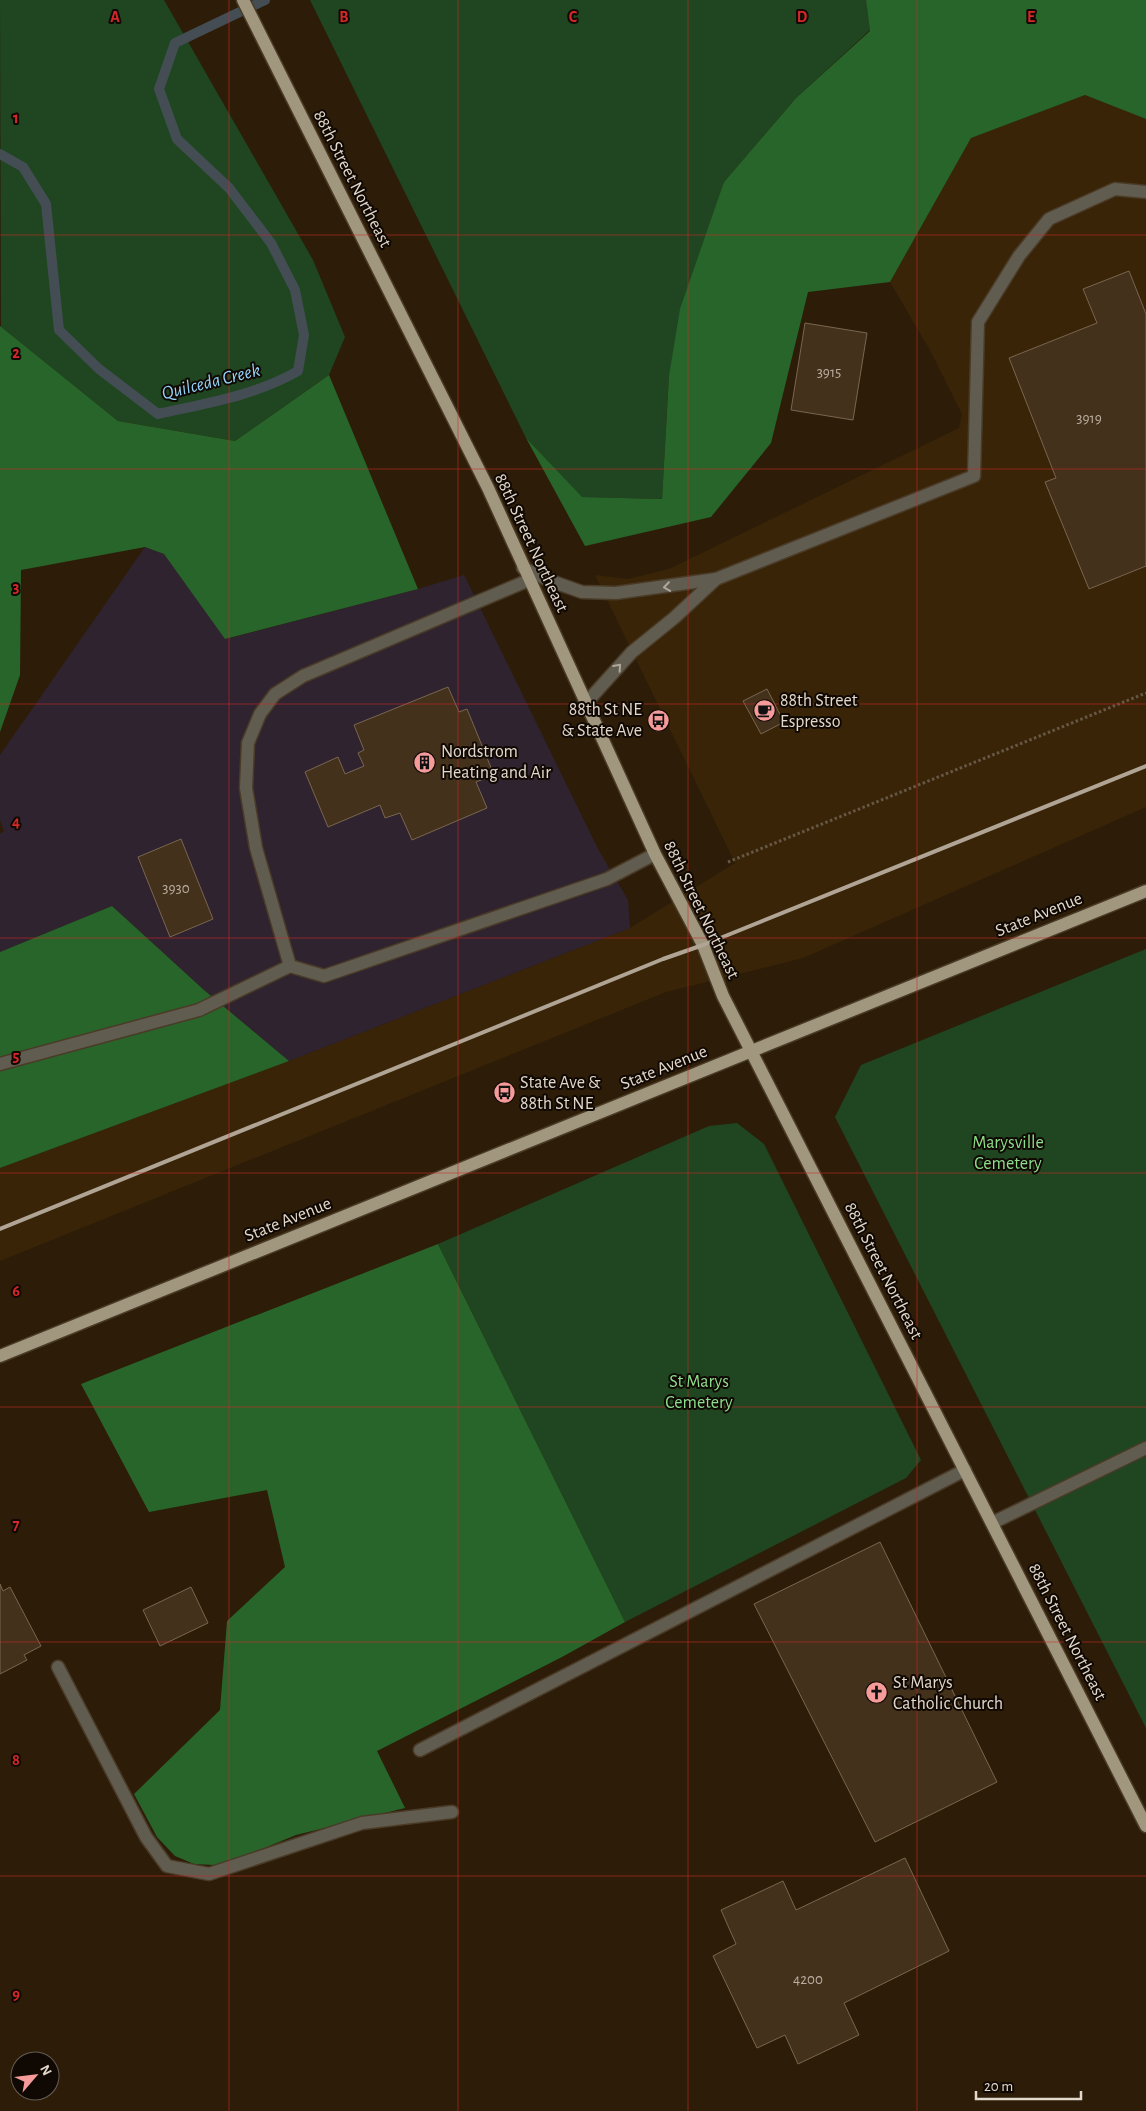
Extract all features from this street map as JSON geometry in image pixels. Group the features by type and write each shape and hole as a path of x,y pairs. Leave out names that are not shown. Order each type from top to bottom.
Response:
{"main road":[{"name":"88th Street Northeast","path":"244,0 488,488 654,854 703,945 723,996 1146,1826"},
{"name":"State Avenue","path":"0,1356 1146,891"}],"lane":[{"path":"523,568 548,580 582,592 616,593 716,579 974,476 975,374 978,322 1019,256 1049,219 1115,188 1146,192"},
{"path":"586,704 632,652 674,618 716,579"},
{"path":"290,966 256,848 246,788 248,743 260,714 275,694 303,676 529,580"},
{"path":"0,1064 200,1010 290,966 324,976 607,879 654,854"},
{"path":"992,1523 1146,1448"},
{"path":"420,1750 965,1470"},
{"path":"58,1667 146,1837 167,1866 209,1874 362,1823 452,1812"}],"path":[{"path":"728,862 1146,693"}],"shaded area":[{"path":"1085,95 1146,119 1146,807 803,958 666,992 0,1261 0,1168 289,1061 630,928 735,863 595,575 628,579 669,569 959,428 962,414 930,350 890,282 971,138"},
{"path":"145,547 164,554 226,639 418,589 464,575 598,849 628,900 630,928 289,1061 204,990 112,906 0,952 0,834 4,831 0,820 0,755"}],"green space":[{"path":"0,0 164,0 313,260 345,337 329,375 235,441 118,421 1,327"},
{"path":"310,0 866,0 870,30 796,98 724,182 669,376 662,499 581,497 526,438"},
{"path":"866,0 1146,0 1146,119 1085,95 971,138 890,282 808,292 771,443 711,517 585,546 526,438 582,497 662,499 669,376 680,309 724,182 796,98 870,31"},
{"path":"0,326 118,421 235,441 329,375 418,589 225,639 164,554 145,547 21,570 20,675 0,732"},
{"path":"112,906 204,990 289,1061 0,1168 0,952"},
{"name":"Marysville Cemetery","path":"1146,949 1146,1728 835,1117 861,1065"},
{"name":"St Marys Cemetery","path":"737,1123 764,1144 921,1460 906,1478 625,1622 438,1244 709,1126"},
{"path":"438,1244 625,1622 562,1657 377,1751 405,1808 296,1835 230,1862 214,1865 194,1864 175,1856 157,1837 134,1794 220,1710 227,1621 285,1567 267,1490 149,1512 81,1384"}],"building":[{"path":"1129,271 1146,314 1146,566 1089,589 1045,482 1056,478 1009,358 1097,323 1083,289"},
{"path":"805,323 867,333 853,420 791,410"},
{"name":"Nordstrom Heating and Air","path":"448,687 459,712 467,709 494,775 476,782 487,808 412,840 400,813 385,818 380,805 328,827 305,772 338,757 345,774 364,766 358,753 364,750 354,725"},
{"name":"88th Street Espresso","path":"767,689 784,722 761,734 743,701"},
{"path":"181,839 213,919 170,937 138,857"},
{"name":"St Marys Catholic Church","path":"880,1542 997,1782 875,1842 754,1604"},
{"path":"0,1584 3,1591 10,1587 41,1646 24,1655 27,1660 0,1674"},
{"path":"191,1587 208,1623 160,1646 143,1610"},
{"path":"905,1858 949,1951 844,2003 859,2035 798,2064 785,2035 757,2048 713,1956 736,1944 721,1910 783,1881 796,1910"}],"waterway":[{"name":"Quilceda Creek","path":"0,154 23,167 46,204 59,330 99,369 158,414 247,393 281,380 298,371 304,335 295,290 271,243 229,188 177,139 159,89 175,43 265,0"}],"railway":[{"path":"0,1229 663,959 703,945 1146,766"}],"place":[{"name":"88th Street Espresso","path":"764,711"},
{"name":"88th St NE & State Ave","path":"658,720"},
{"name":"Nordstrom Heating and Air","path":"425,762"},
{"name":"State Ave & 88th St NE","path":"504,1093"},
{"name":"St Marys Catholic Church","path":"877,1693"}]}
